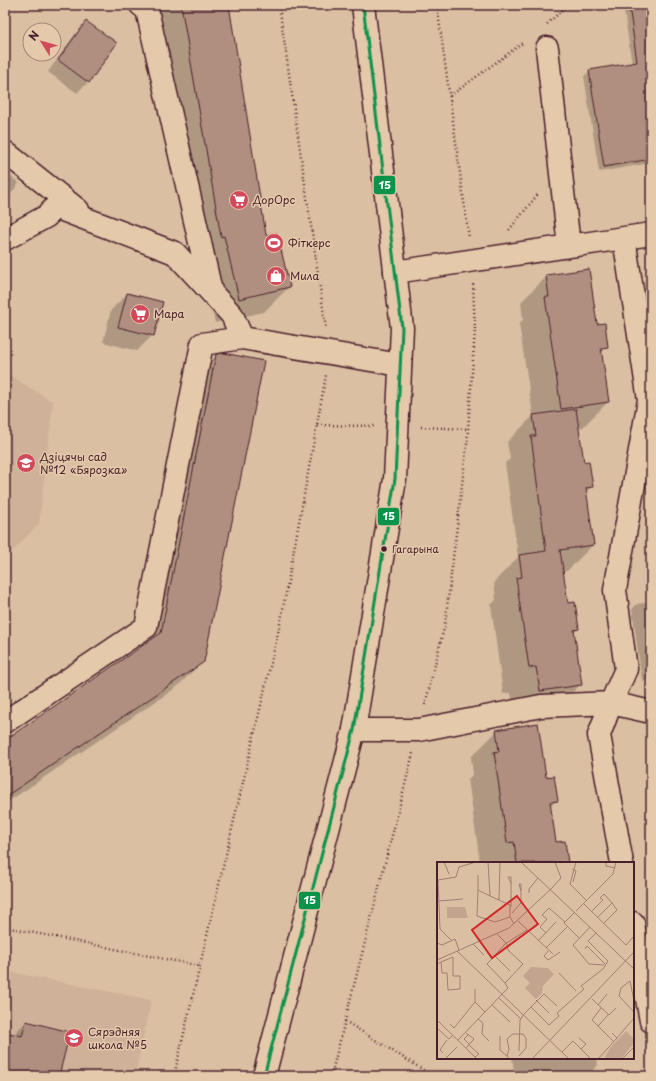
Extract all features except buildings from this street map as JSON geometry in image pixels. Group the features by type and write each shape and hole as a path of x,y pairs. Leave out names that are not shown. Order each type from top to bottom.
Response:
{"main road":[{"path":"141,5 147,10 211,292"},
{"path":"264,1076 354,730 395,479 402,328 363,5"},
{"path":"546,37 569,246"},
{"path":"5,152 91,221"},
{"path":"5,239 47,216 55,207 175,253 232,315 242,338"},
{"path":"395,272 651,234"},
{"path":"622,862 599,734 626,669 615,590 649,400 624,238"},
{"path":"5,722 146,627 202,344 242,338 400,365"},
{"path":"354,730 419,730 541,706 611,704 651,712"},
{"path":"634,928 651,1022"}],"path":[{"path":"174,1076 281,620 330,354 279,5"},
{"path":"331,1076 445,624 467,444 475,330 472,260 437,5"},
{"path":"546,37 568,5"},
{"path":"450,96 526,40"},
{"path":"506,234 560,167"},
{"path":"5,927 200,966"},
{"path":"345,1021 433,1076"}],"shaded area":[{"name":"Дзіцячы сад №12 «Бярозка»","path":"5,372 53,402 39,524 5,559"},
{"name":"Сярэдняя школа №5","path":"5,971 151,1000 135,1076 5,1076"}],"transit line":[{"name":"15","path":"264,1076 354,730 395,479 402,328 363,5"}],"place":[{"name":"ДорОрс","path":"239,200"},
{"name":"Фіткерс","path":"274,243"},
{"name":"Мила","path":"276,276"},
{"name":"Мара","path":"140,314"},
{"name":"Дзіцячы сад №12 «Бярозка»","path":"26,463"},
{"name":"Гагарына","path":"384,549"},
{"name":"Сярэдняя школа №5","path":"74,1038"}]}
